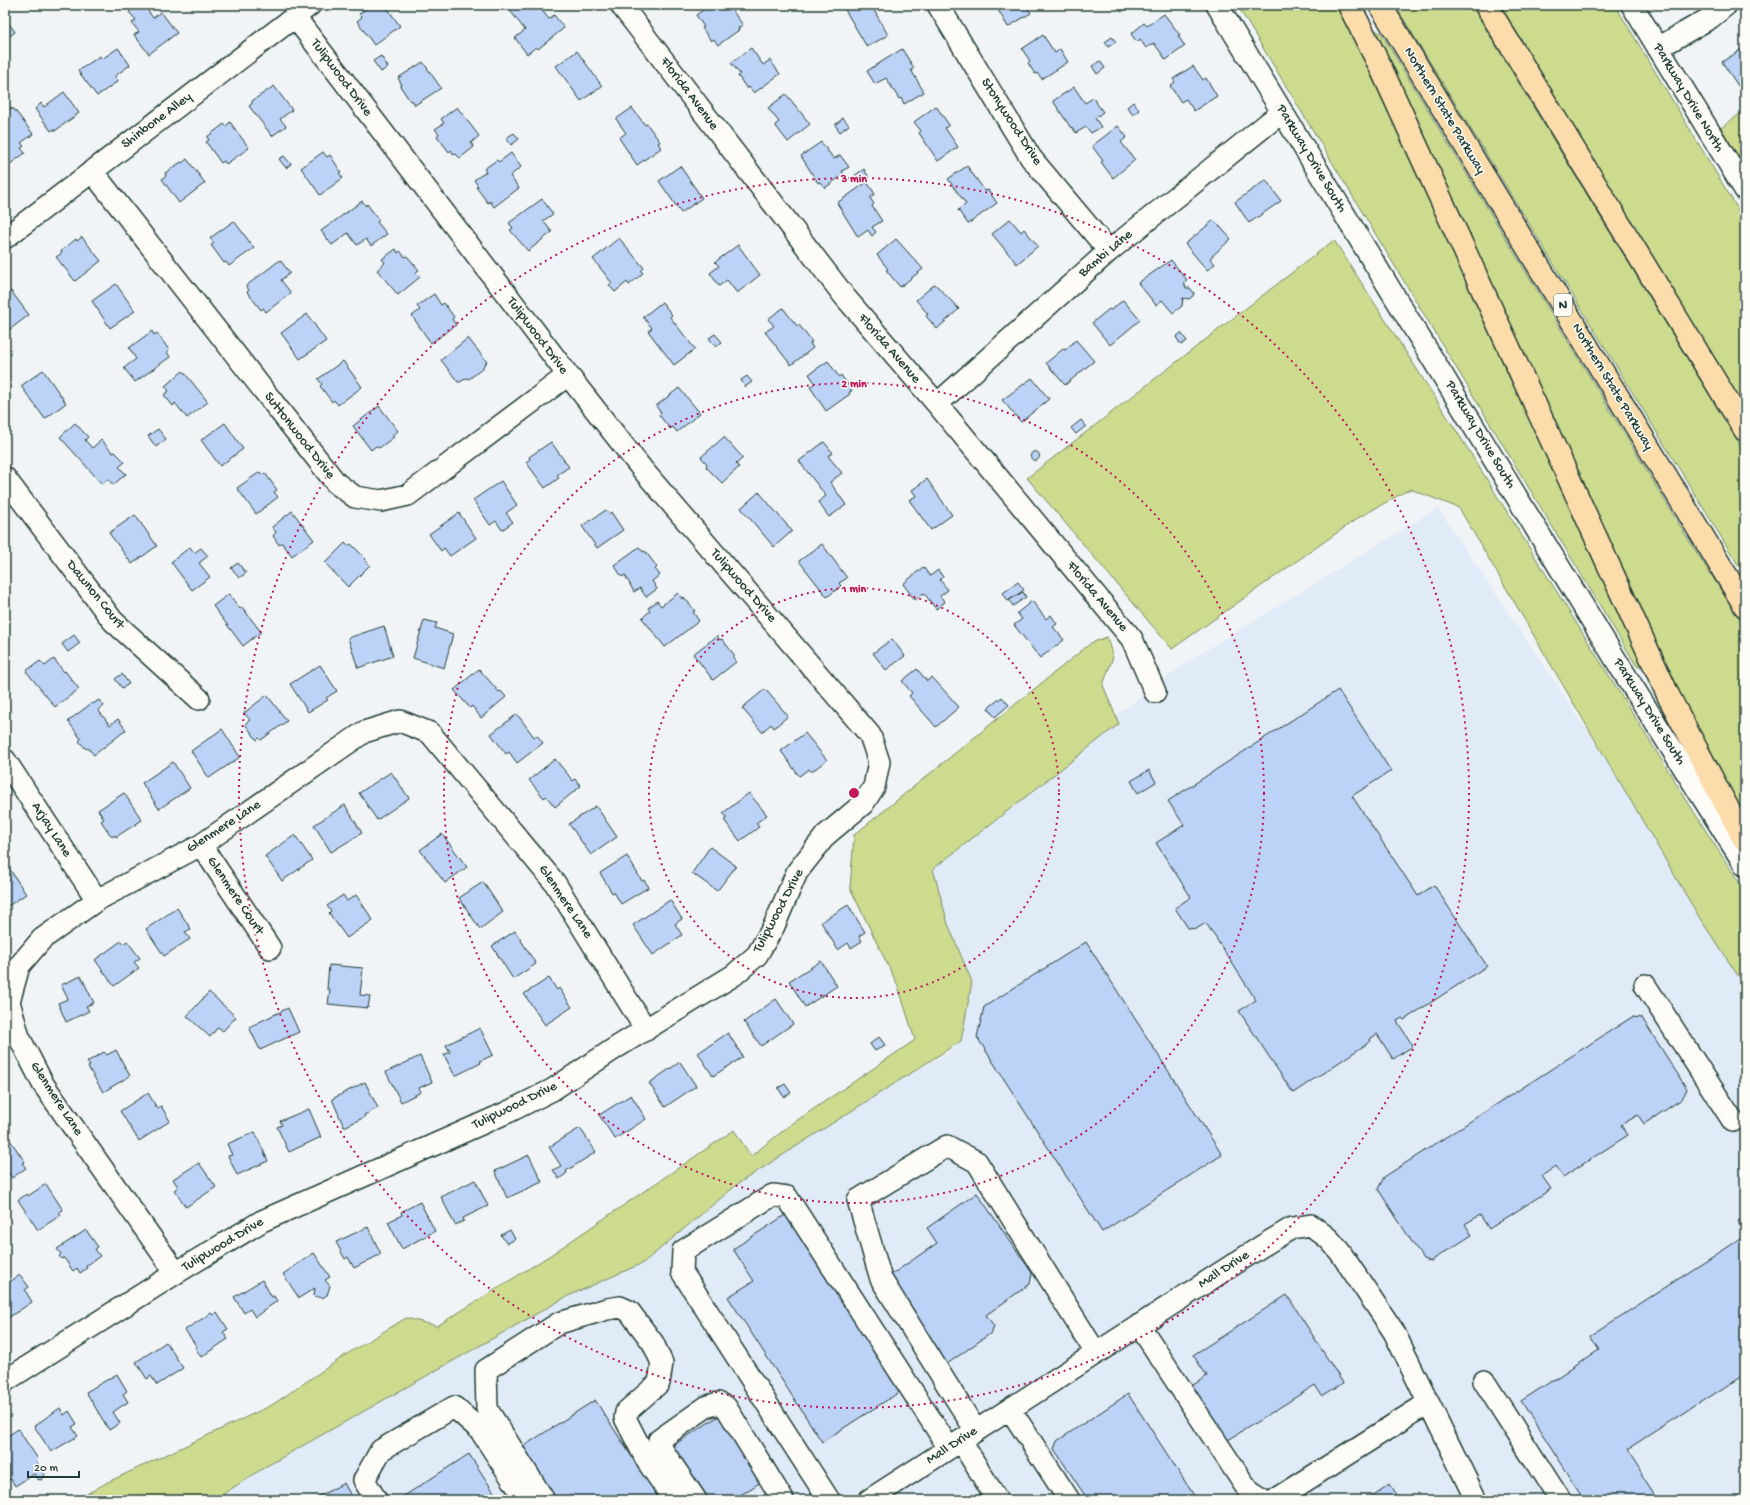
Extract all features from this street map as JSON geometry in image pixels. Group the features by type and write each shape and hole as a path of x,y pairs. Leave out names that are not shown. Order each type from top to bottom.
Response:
{"highway":[{"path":"1349,5 1380,66 1669,698 1745,840"},
{"name":"Northern State Parkway","path":"1380,5 1745,606"},
{"path":"1486,5 1745,430"}],"street":[{"name":"Florida Avenue","path":"621,5 844,297 936,404 1132,639 1155,692"},
{"name":"Stonywood Drive","path":"938,5 1031,158 1109,251"},
{"name":"Parkway Drive South","path":"1217,5 1619,665 1745,865"},
{"name":"Parkway Drive North","path":"1632,5 1745,190"},
{"path":"1658,48 1710,18 1726,5"},
{"name":"Shinbone Alley","path":"5,238 300,9"},
{"name":"Tulipwood Drive","path":"5,1381 176,1273 262,1221 508,1112 552,1090 734,975 758,955 774,926 797,872 826,835 862,804 874,787 879,762 870,735 642,469 568,375 300,9"},
{"name":"Bambi Lane","path":"936,404 1109,251 1282,112"},
{"name":"Suttonwood Drive","path":"92,171 336,483 355,497 381,501 408,495 568,375"},
{"name":"Dawnon Court","path":"5,478 113,622 199,699"},
{"name":"Glenmere Lane","path":"176,1273 43,1084 19,1037 9,1002 19,966 42,938 97,900 200,845 364,732 400,721 430,733 555,883 646,1030"},
{"name":"Arjay Lane","path":"5,760 97,900"},
{"name":"Glenmere Court","path":"200,845 270,948"},
{"path":"1645,985 1733,1121"},
{"path":"997,1500 962,1440 881,1279 858,1200 947,1146 977,1162 1096,1353"},
{"path":"829,1500 682,1272 684,1251 773,1195 787,1197 962,1440"},
{"name":"Mall Drive","path":"869,1500 1292,1228 1311,1225 1329,1239 1340,1252 1394,1332 1476,1500"},
{"path":"544,1500 487,1409 486,1370 559,1323 607,1309 620,1308 629,1311 653,1343 662,1363 659,1383 626,1412 625,1418 647,1460 674,1500"},
{"path":"1139,1325 1244,1484 1252,1494 1262,1500"},
{"path":"1484,1381 1560,1500"},
{"path":"696,1500 664,1451 659,1440 706,1407 718,1403 726,1407 783,1500"},
{"path":"1275,1500 1428,1403"},
{"path":"376,1500 364,1480 382,1450 454,1407 480,1430 526,1500"},
{"path":"1010,1409 1069,1500"}],"shaded area":[{"path":"1438,508 1745,966 1745,1500 139,1500 953,1050 904,873 1193,658"}],"green space":[{"path":"1237,5 1339,5 1380,85 1641,660 1641,667 1636,665"},
{"path":"1395,5 1471,5 1745,453 1745,576"},
{"path":"1500,5 1615,5 1745,221 1745,408"},
{"path":"1371,28 1381,33 1693,547 1745,627 1745,825 1704,755"},
{"path":"1745,110 1745,167 1721,128"},
{"path":"1334,240 1461,438 1709,836 1745,891 1745,986 1699,917 1459,508 1410,489 1358,518 1172,649 1027,478"},
{"path":"1107,637 1113,657 1103,685 1119,724 933,869 948,924 972,982 961,1041 739,1183 643,1263 568,1296 265,1467 214,1500 76,1500 108,1482 272,1405 347,1354 406,1318 437,1326 549,1256 734,1130 751,1156 793,1123 915,1040 898,986 850,888 854,835 1091,643"}],"building":[{"path":"138,5 144,5 153,18 161,12 177,33 149,54 134,35 139,32 132,23 136,20 129,12"},
{"path":"371,5 385,5 400,26 374,45 357,21 362,17 359,14"},
{"path":"506,5 541,5 539,7 549,19 554,15 564,28 538,49 536,47 527,54 515,38 525,30"},
{"path":"710,5 728,5 743,25 738,28 739,30 718,45 714,39 711,41 702,28 704,27 696,15"},
{"path":"850,5 871,5 888,35 867,47 844,8"},
{"path":"998,5 1026,5 1031,13 1008,27 997,8 999,7"},
{"path":"1116,5 1137,5 1131,9 1129,7 1121,12"},
{"path":"1164,14 1180,35 1178,36 1185,46 1166,60 1154,43 1146,48 1140,39 1137,42 1131,34 1144,23 1147,26"},
{"path":"5,18 15,32 5,40"},
{"path":"1043,35 1055,53 1060,49 1068,62 1042,79 1037,73 1035,74 1028,63 1030,61 1022,49"},
{"path":"1112,37 1116,42 1108,47 1105,42"},
{"path":"1745,47 1745,96 1722,62"},
{"path":"118,48 130,65 115,76 118,81 97,96 78,71 100,56 102,59"},
{"path":"751,48 763,65 770,60 780,74 754,93 749,87 747,89 738,76 740,74 731,63"},
{"path":"902,49 914,68 911,70 924,92 904,104 901,98 899,99 886,78 875,84 867,71"},
{"path":"577,51 602,86 581,101 556,66"},
{"path":"381,56 388,67 381,72 373,61"},
{"path":"1100,61 1105,68 1097,74 1092,66"},
{"path":"423,62 441,88 415,105 413,101 410,101 400,86 402,85 398,78"},
{"path":"1193,66 1203,80 1206,78 1217,96 1194,111 1186,99 1181,102 1170,86 1175,82 1173,79"},
{"path":"274,86 292,110 280,119 286,126 272,136 249,106 252,104 252,101"},
{"path":"1074,87 1085,103 1093,98 1103,112 1095,118 1101,127 1091,133 1086,127 1076,133 1053,101"},
{"path":"64,92 79,113 55,131 54,129 51,131 35,109 41,103 44,107"},
{"path":"786,94 810,124 788,142 775,125 779,122 768,108"},
{"path":"1133,102 1139,110 1133,115 1127,107"},
{"path":"936,106 949,125 945,128 958,147 938,161 919,133 921,131 914,122"},
{"path":"457,107 479,136 471,143 474,147 460,158 456,154 454,155 451,150 449,152 437,136 439,134 435,129 444,123 441,119"},
{"path":"9,108 14,109 33,134 21,143 24,146 21,148 25,153 5,168 5,110"},
{"path":"632,108 645,125 647,124 660,142 658,143 661,148 637,165 619,138 626,133 616,119"},
{"path":"843,118 849,125 840,132 835,125"},
{"path":"230,122 249,148 226,164 224,161 221,163 206,142 209,140 207,137 224,124 226,126"},
{"path":"1118,126 1127,137 1121,142 1135,160 1113,178 1101,162 1103,161 1092,146"},
{"path":"514,133 519,139 511,145 506,138"},
{"path":"821,142 834,159 840,155 849,167 842,171 844,174 825,188 820,182 818,183 801,156"},
{"path":"323,152 327,157 330,155 341,172 339,173 343,178 320,195 301,168"},
{"path":"511,153 521,167 510,176 519,188 494,207 490,201 488,203 476,187 478,186 474,180 486,172 484,169 497,160 499,162"},
{"path":"284,156 291,164 286,168 279,159"},
{"path":"187,159 205,183 179,203 162,179 166,176 165,173"},
{"path":"680,166 702,198 681,213 659,181"},
{"path":"967,166 985,191 988,190 997,203 968,224 958,210 966,204 948,179"},
{"path":"864,169 868,176 859,183 854,176"},
{"path":"1266,180 1281,201 1249,223 1235,202"},
{"path":"867,182 875,194 870,198 874,204 872,206 882,221 872,227 876,232 872,236 868,230 858,237 837,203"},
{"path":"542,199 553,214 543,221 552,232 528,251 510,230 513,228 509,223"},
{"path":"362,201 366,206 367,204 379,220 377,222 387,234 371,246 366,239 357,245 348,233 332,245 321,231"},
{"path":"1010,219 1021,232 1024,229 1038,246 1017,264 992,234"},
{"path":"1214,220 1231,239 1210,258 1215,264 1207,270 1185,244"},
{"path":"234,221 254,248 229,266 226,262 224,263 211,245 214,243 210,238"},
{"path":"82,237 101,261 75,281 56,257 76,239 77,241"},
{"path":"619,238 644,268 641,271 643,273 629,285 627,282 615,292 609,285 612,283 593,259"},
{"path":"896,239 923,269 900,287 886,270 888,269 877,255"},
{"path":"738,245 760,275 737,293 727,280 719,286 710,273 719,266 715,262"},
{"path":"396,249 398,253 400,251 405,257 407,256 419,270 416,272 420,277 398,295 377,270 385,263 382,259"},
{"path":"280,260 290,273 281,280 291,293 266,312 263,308 261,310 247,292 249,290 246,286"},
{"path":"1171,260 1187,280 1184,282 1186,288 1190,288 1194,293 1189,299 1183,298 1182,306 1173,313 1162,300 1156,305 1138,283"},
{"path":"116,284 135,311 110,328 92,301"},
{"path":"935,284 959,309 937,329 926,316 928,314 916,300"},
{"path":"11,291 29,315 5,333 5,295"},
{"path":"434,294 441,305 444,303 454,317 452,319 456,325 431,343 412,316 420,310 417,306"},
{"path":"1123,300 1140,320 1110,345 1092,323"},
{"path":"662,302 672,315 670,317 695,349 674,365 648,331 652,328 643,317"},
{"path":"783,308 812,342 810,343 813,348 791,365 765,332 774,326 768,319"},
{"path":"307,314 326,341 300,359 281,333"},
{"path":"152,331 154,335 157,333 169,350 167,352 170,357 135,382 124,368 136,359 129,348"},
{"path":"1181,333 1187,341 1181,345 1176,337"},
{"path":"715,334 722,342 716,347 709,338"},
{"path":"468,338 487,362 483,368 469,379 467,378 458,382 441,360"},
{"path":"1076,340 1094,361 1065,385 1046,363 1063,349 1065,350"},
{"path":"343,361 362,387 338,405 334,400 332,402 320,386 322,384 318,379"},
{"path":"828,361 839,377 841,375 852,391 826,411 810,387 815,383 809,374"},
{"path":"43,370 66,403 45,419 21,386"},
{"path":"183,371 208,402 187,418 175,403 173,406 164,395 169,391 165,386"},
{"path":"747,376 752,382 745,387 741,380"},
{"path":"1032,378 1049,399 1021,422 1002,400"},
{"path":"679,388 700,413 677,432 673,427 670,429 659,415 661,413 656,406"},
{"path":"379,406 398,431 392,435 394,437 379,448 376,446 371,450 353,426"},
{"path":"1081,420 1086,426 1076,434 1071,428"},
{"path":"75,423 88,437 85,440 92,448 101,440 113,453 115,452 125,462 119,467 126,474 113,485 108,479 102,484 60,437"},
{"path":"225,423 243,449 220,466 201,440"},
{"path":"158,429 166,439 156,447 148,436"},
{"path":"724,437 743,458 736,464 739,467 722,483 706,467 707,464 701,457"},
{"path":"551,442 569,467 557,475 559,478 545,488 526,462 530,459 529,457"},
{"path":"824,442 833,453 828,456 842,473 830,482 846,505 829,517 818,502 826,496 799,461"},
{"path":"1035,451 1040,456 1035,461 1030,456"},
{"path":"260,472 262,475 265,473 277,490 274,492 278,497 256,514 237,488"},
{"path":"927,479 952,515 931,530 909,500 916,496 912,490"},
{"path":"501,481 517,505 506,513 513,522 502,530 496,521 490,525 473,500"},
{"path":"759,492 792,531 774,547 741,508"},
{"path":"606,510 609,514 611,512 623,530 597,548 582,526"},
{"path":"292,511 314,540 292,556 282,543 279,545 273,536 276,532 272,527"},
{"path":"459,513 476,538 450,556 444,548 441,551 429,534"},
{"path":"135,515 157,546 132,564 109,533"},
{"path":"345,543 348,546 351,544 370,565 348,587 325,563"},
{"path":"822,544 847,578 839,583 841,586 827,597 799,561"},
{"path":"190,547 194,553 201,548 208,556 199,563 210,577 192,590 171,562"},
{"path":"639,547 643,552 645,551 657,567 655,569 660,575 652,581 657,589 646,597 640,588 634,592 625,575 622,577 614,565"},
{"path":"238,563 246,573 239,578 231,568"},
{"path":"923,567 930,576 938,570 943,577 940,580 948,590 940,596 945,602 936,609 924,593 915,600 903,584"},
{"path":"1018,582 1024,590 1008,601 1003,593"},
{"path":"1023,592 1026,597 1013,606 1009,600"},
{"path":"678,593 682,599 684,597 695,611 693,612 699,621 665,647 642,618 650,611 648,608 657,601 661,606"},
{"path":"229,594 240,609 242,607 261,632 243,646 213,606"},
{"path":"1032,601 1046,619 1051,615 1057,624 1053,627 1064,640 1040,658 1014,625 1022,619 1017,613"},
{"path":"424,620 437,623 435,628 453,634 444,668 413,658"},
{"path":"384,626 393,656 358,668 348,638"},
{"path":"74,635 80,643 68,652 62,644"},
{"path":"717,636 720,640 722,639 735,656 733,657 736,662 713,680 693,654"},
{"path":"892,639 905,656 886,670 873,653"},
{"path":"54,659 79,689 55,707 26,671 40,661 45,666"},
{"path":"320,665 337,691 326,698 328,700 308,712 290,684"},
{"path":"479,669 499,692 501,691 506,697 481,718 472,706 470,708 454,690"},
{"path":"917,669 927,681 932,677 959,707 936,727 909,696 912,693 902,681"},
{"path":"122,674 129,684 122,688 115,679"},
{"path":"765,689 788,716 774,728 771,724 762,732 742,708"},
{"path":"1338,690 1391,771 1352,796 1418,896 1434,885 1487,966 1404,1020 1402,1018 1397,1021 1413,1046 1393,1059 1377,1034 1370,1039 1371,1041 1293,1093 1239,1011 1256,1000 1206,923 1196,929 1188,928 1175,908 1191,897 1156,843 1184,825 1168,801"},
{"path":"267,695 287,721 261,740 259,738 257,740 245,724 250,720 244,713"},
{"path":"1002,697 1009,705 995,717 988,708"},
{"path":"99,700 104,706 98,710 110,725 118,719 126,730 94,755 79,741 81,739 68,721 92,703 93,704"},
{"path":"517,714 534,737 537,735 543,743 517,763 509,752 506,754 491,734"},
{"path":"222,729 240,757 209,778 191,751"},
{"path":"805,733 827,760 811,772 809,769 799,776 781,751"},
{"path":"555,759 573,781 575,779 581,786 555,807 546,796 544,798 529,780"},
{"path":"173,762 190,788 159,809 142,783"},
{"path":"1149,770 1156,782 1138,793 1131,781"},
{"path":"391,772 409,798 377,820 359,793"},
{"path":"124,793 142,820 116,837 115,835 112,837 101,821 104,819 98,810"},
{"path":"749,793 767,815 756,823 759,827 740,841 724,820 727,818 723,813"},
{"path":"345,805 362,833 331,852 314,825"},
{"path":"596,806 617,837 591,855 569,824"},
{"path":"442,834 467,867 445,883 420,850"},
{"path":"295,835 312,860 282,881 265,856"},
{"path":"710,847 736,866 717,891 692,873"},
{"path":"627,856 642,881 644,880 649,887 621,904 614,892 612,893 600,873"},
{"path":"9,868 26,894 5,908 5,870"},
{"path":"483,882 503,912 480,929 459,898"},
{"path":"343,895 347,901 356,895 373,920 347,938 329,913 331,911 327,906"},
{"path":"670,900 682,919 675,924 682,935 653,955 633,925"},
{"path":"848,905 865,932 859,936 862,941 851,948 848,943 838,950 821,922"},
{"path":"177,908 191,929 185,932 190,939 164,956 146,929"},
{"path":"515,931 536,964 513,979 492,946"},
{"path":"121,941 123,944 127,941 140,958 134,962 139,968 114,986 95,960"},
{"path":"1086,942 1222,1155 1102,1232 977,1037 984,1007"},
{"path":"821,961 837,986 805,1007 789,981"},
{"path":"329,965 363,968 360,995 370,996 368,1008 328,1004 330,989 327,989"},
{"path":"81,976 94,1003 86,1006 89,1011 66,1022 58,1003 68,999 61,985"},
{"path":"549,978 557,990 559,988 572,1007 545,1025 524,994"},
{"path":"209,992 236,1017 223,1031 218,1027 210,1037 187,1016"},
{"path":"776,999 793,1024 761,1046 744,1022"},
{"path":"288,1008 299,1032 260,1050 249,1027"},
{"path":"1632,1017 1642,1018 1687,1089 1682,1099 1644,1124 1638,1115 1621,1125 1628,1135 1563,1177 1556,1166 1542,1176 1551,1189 1489,1229 1480,1215 1465,1224 1472,1235 1431,1261 1423,1259 1378,1189 1384,1177"},
{"path":"480,1028 493,1055 455,1076 444,1055 450,1052 446,1045"},
{"path":"728,1033 743,1057 713,1076 698,1053"},
{"path":"879,1037 885,1045 875,1051 870,1044"},
{"path":"116,1050 130,1076 103,1092 88,1067 90,1066 87,1062 104,1052 107,1055"},
{"path":"420,1056 432,1082 419,1088 421,1092 401,1102 386,1072"},
{"path":"680,1062 696,1086 665,1107 649,1083"},
{"path":"365,1082 378,1108 364,1115 365,1117 344,1127 332,1099"},
{"path":"785,1084 791,1093 784,1097 778,1088"},
{"path":"148,1093 157,1108 161,1106 170,1121 139,1141 120,1111"},
{"path":"631,1095 646,1119 615,1139 599,1115"},
{"path":"309,1109 321,1137 289,1152 277,1127 282,1125 280,1121"},
{"path":"580,1128 596,1152 566,1171 567,1173 559,1179 553,1170 561,1166 549,1147"},
{"path":"255,1132 268,1161 237,1175 228,1156 232,1155 227,1144"},
{"path":"8,1137 25,1162 22,1163 26,1168 12,1178 8,1172 5,1174 5,1139"},
{"path":"529,1155 542,1182 507,1198 495,1171"},
{"path":"199,1163 216,1187 186,1207 174,1190 178,1187 173,1179"},
{"path":"475,1180 488,1206 463,1218 464,1221 455,1225 441,1197"},
{"path":"46,1184 63,1210 59,1212 61,1215 38,1230 18,1200 27,1194 28,1196"},
{"path":"977,1193 1032,1273 1030,1284 986,1315 994,1326 991,1333 947,1364 888,1277 937,1243 927,1228"},
{"path":"420,1202 435,1231 402,1249 388,1222 402,1215 401,1212"},
{"path":"787,1214 901,1391 822,1442 728,1297 754,1281 733,1249"},
{"path":"1745,1217 1745,1232 1738,1221"},
{"path":"368,1227 381,1254 354,1268 348,1257 345,1259 336,1242"},
{"path":"86,1230 98,1247 95,1249 100,1256 86,1266 87,1268 80,1273 77,1268 73,1271 64,1258 61,1259 59,1256 61,1254 57,1249"},
{"path":"510,1230 515,1239 507,1244 501,1235"},
{"path":"1745,1236 1745,1373 1626,1450 1658,1500 1585,1500 1521,1401 1599,1350 1590,1336"},
{"path":"314,1253 330,1277 325,1280 330,1286 327,1295 322,1298 314,1296 315,1288 299,1298 283,1274"},
{"path":"20,1275 29,1287 25,1290 32,1302 5,1320 5,1285"},
{"path":"262,1280 272,1297 274,1296 277,1301 255,1317 250,1309 244,1313 234,1297"},
{"path":"1287,1295 1343,1383 1322,1396 1315,1385 1225,1442 1190,1387 1207,1376 1193,1355"},
{"path":"217,1312 228,1329 223,1332 228,1339 201,1357 195,1348 197,1347 185,1330 211,1313 213,1315"},
{"path":"166,1342 183,1368 157,1385 151,1376 147,1379 136,1362"},
{"path":"117,1374 127,1391 123,1394 128,1402 113,1412 120,1423 109,1430 86,1392"},
{"path":"1128,1394 1197,1500 1088,1500 1054,1449 1057,1441"},
{"path":"595,1400 660,1500 548,1500 516,1451"},
{"path":"60,1408 64,1415 69,1411 77,1424 72,1427 78,1436 51,1452 34,1426"},
{"path":"722,1414 764,1480 733,1500 702,1500 669,1448"},
{"path":"18,1429 38,1459 36,1461 45,1475 41,1480 37,1479 34,1474 15,1486 11,1479 5,1482 5,1438"},
{"path":"469,1454 499,1500 398,1500"},
{"path":"344,1483 353,1500 312,1500"},
{"path":"1390,1484 1400,1500 1366,1500"}]}
